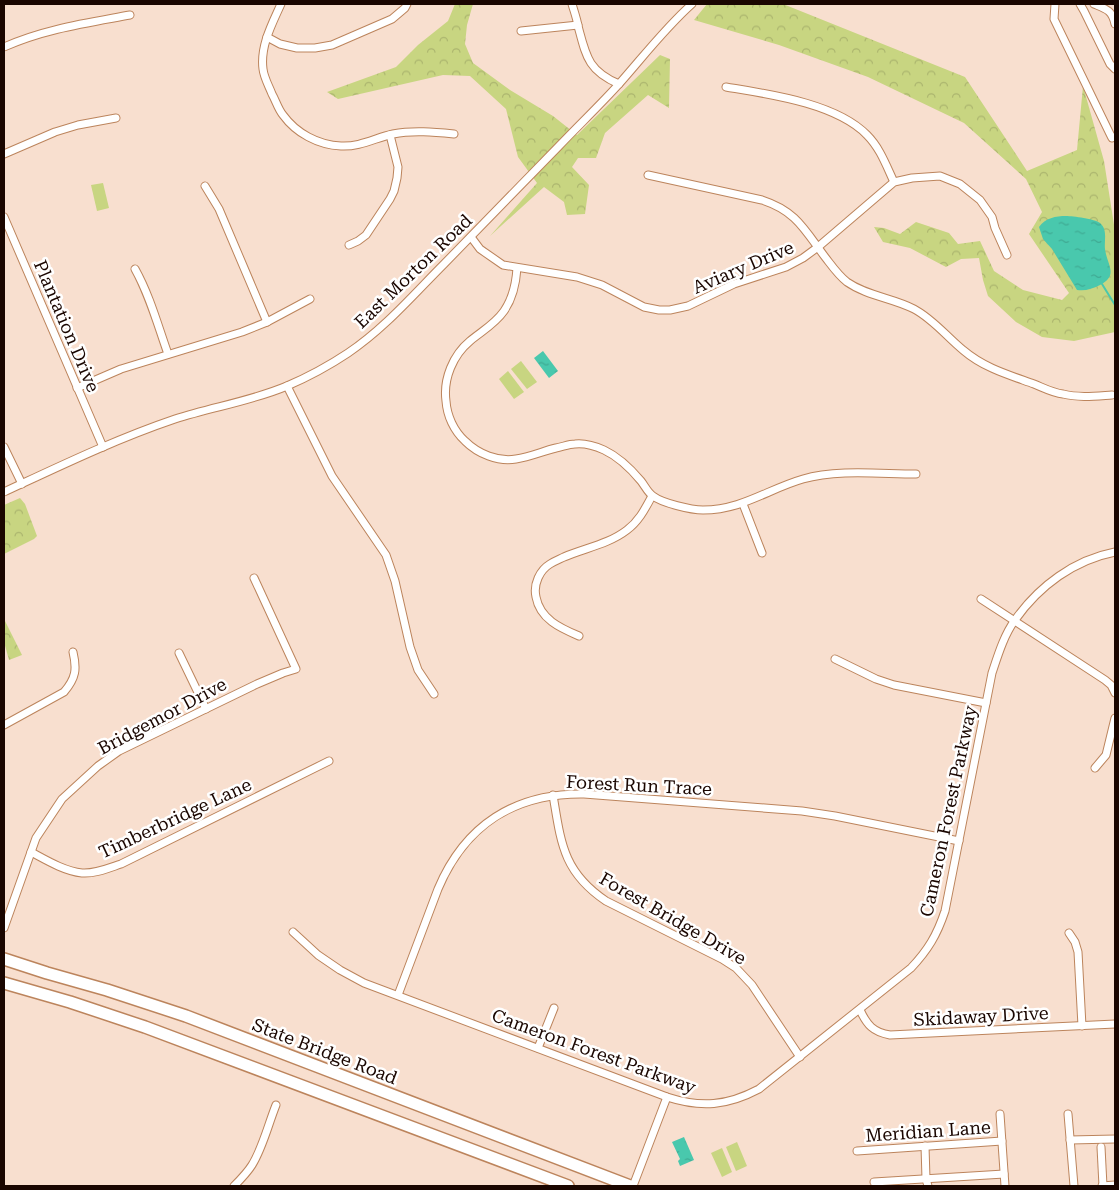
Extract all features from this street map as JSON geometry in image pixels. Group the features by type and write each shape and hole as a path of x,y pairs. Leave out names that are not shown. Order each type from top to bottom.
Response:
{"highway":[{"name":"State Bridge Road","path":"4,959 186,1016 632,1186"},
{"path":"4,983 146,1027 563,1185"}],"street":[{"path":"280,4 267,37 263,70 281,113 297,130 318,142 342,146 363,144 390,134 404,132 418,131 454,134"},
{"path":"267,37 280,44 297,48 315,48 332,45 392,19 407,4"},
{"path":"572,4 584,48 590,62 602,75 619,84"},
{"name":"East Morton Road","path":"4,492 103,446 175,419 288,386 349,352 379,330 471,237 619,84 654,42 692,4"},
{"path":"1055,4 1054,19 1112,138 1115,138"},
{"path":"1080,4 1110,64 1115,69"},
{"path":"1094,4 1109,11 1114,18 1115,24"},
{"path":"4,47 65,27 130,16"},
{"path":"521,31 578,25"},
{"path":"726,87 811,105 854,123 868,136 882,156 894,182 912,178 940,176 960,184 980,200 992,218 1007,255"},
{"path":"4,154 55,132 78,125 116,118"},
{"path":"349,245 366,235 390,200 394,190 398,167 390,134"},
{"path":"648,175 762,200 786,210 796,218 835,271 848,282 862,290 900,302 916,310 963,350 988,367 1062,394 1077,396 1112,395"},
{"name":"Aviary Drive","path":"471,237 480,249 503,266 577,277 602,286 644,307 670,310 688,306 734,284 786,267 803,258 894,182"},
{"path":"205,186 219,209 267,322"},
{"name":"Plantation Drive","path":"4,217 103,446"},
{"path":"517,268 514,290 504,310 492,324 464,346 451,368 447,381 446,400 448,414 454,428 463,440 484,455 516,460 575,444 591,446 605,450 617,457 640,480 652,496 675,505 701,510 743,504 801,479 822,474 916,474"},
{"path":"135,269 141,279 168,354"},
{"path":"77,388 122,369 242,332 267,322 310,299"},
{"path":"288,386 332,476 386,555 395,581 410,647 418,670 434,694"},
{"path":"4,447 22,484"},
{"path":"579,636 558,626 542,612 536,599 536,583 542,572 550,564 610,540 626,530 639,520 652,496"},
{"path":"743,504 762,553"},
{"name":"Cameron Forest Parkway","path":"293,932 340,970 364,983 667,1097 683,1102 716,1104 747,1096 759,1089 860,1010 923,956 940,927 945,911 986,703 997,657 1004,639 1014,620 1033,597 1054,579 1078,564 1115,552"},
{"name":"Bridgemor Drive","path":"4,928 36,838 62,799 98,766 119,751 257,684 296,669 254,578"},
{"path":"981,598 1105,680 1111,685 1115,693"},
{"path":"4,725 64,692 74,677 76,664 73,652"},
{"path":"179,653 206,709"},
{"path":"835,659 876,679 894,685 986,703"},
{"path":"1095,768 1106,755 1115,718"},
{"name":"Timberbridge Lane","path":"30,852 61,867 82,873 104,870 121,864 329,761"},
{"name":"Forest Run Trace","path":"398,995 444,875 453,859 463,845 490,821 521,804 538,798 553,795 584,794 802,811 959,841"},
{"name":"Forest Bridge Drive","path":"553,795 564,850 572,868 584,883 606,901 722,959 736,968 752,985 800,1057"},
{"path":"435,872 444,875"},
{"path":"1069,933 1075,942 1078,952 1082,1026"},
{"path":"538,1048 554,1008"},
{"name":"Skidaway Drive","path":"860,1010 864,1020 871,1028 880,1033 890,1035 1115,1024"},
{"path":"632,1186 667,1097"},
{"path":"234,1186 252,1164 276,1106"},
{"path":"1000,1114 1005,1186"},
{"path":"1068,1114 1074,1186"},
{"path":"1070,1140 1115,1139"},
{"name":"Meridian Lane","path":"857,1151 1002,1141"},
{"path":"926,1146 927,1183"},
{"path":"1101,1147 1102,1186 1115,1185"},
{"path":"874,1182 927,1183 1004,1174"}],"green space":[{"path":"455,4 473,4 467,25 465,44 473,63 510,90 553,116 577,135 660,55 670,59 669,108 648,95 605,133 596,158 578,158 572,167 589,185 585,214 567,215 564,202 544,187 490,236 537,183 518,157 506,109 470,76 443,75 338,99 327,92 396,67 418,45 448,21"},
{"path":"707,4 783,4 965,77 1027,171 1077,150 1083,86 1104,161 1115,231 1115,332 1074,341 1042,337 1016,322 988,296 979,258 961,259 946,267 910,248 883,242 874,227 884,228 900,234 916,222 949,233 958,244 980,241 994,271 1023,290 1062,300 1069,293 1029,234 1042,212 1026,179 964,123 868,77 779,45 694,20"},
{"path":"103,183 109,208 97,211 91,185"},
{"path":"521,361 537,382 527,389 511,369"},
{"path":"508,371 524,392 514,399 499,379"},
{"path":"20,498 25,504 37,536 4,554 4,505"},
{"path":"4,619 22,655 9,660 4,642"},
{"path":"737,1142 747,1166 736,1171 726,1147"},
{"path":"722,1148 732,1172 722,1177 711,1153"}],"water":[{"path":"1058,216 1094,220 1100,223 1104,229 1105,249 1110,273 1106,281 1094,288 1077,290 1052,249 1043,239 1039,227 1044,221"},
{"path":"543,351 558,371 549,378 534,358"},
{"path":"684,1137 694,1160 680,1166 678,1161 680,1159 672,1142"}],"waterway":[{"path":"1102,284 1115,305"}]}
